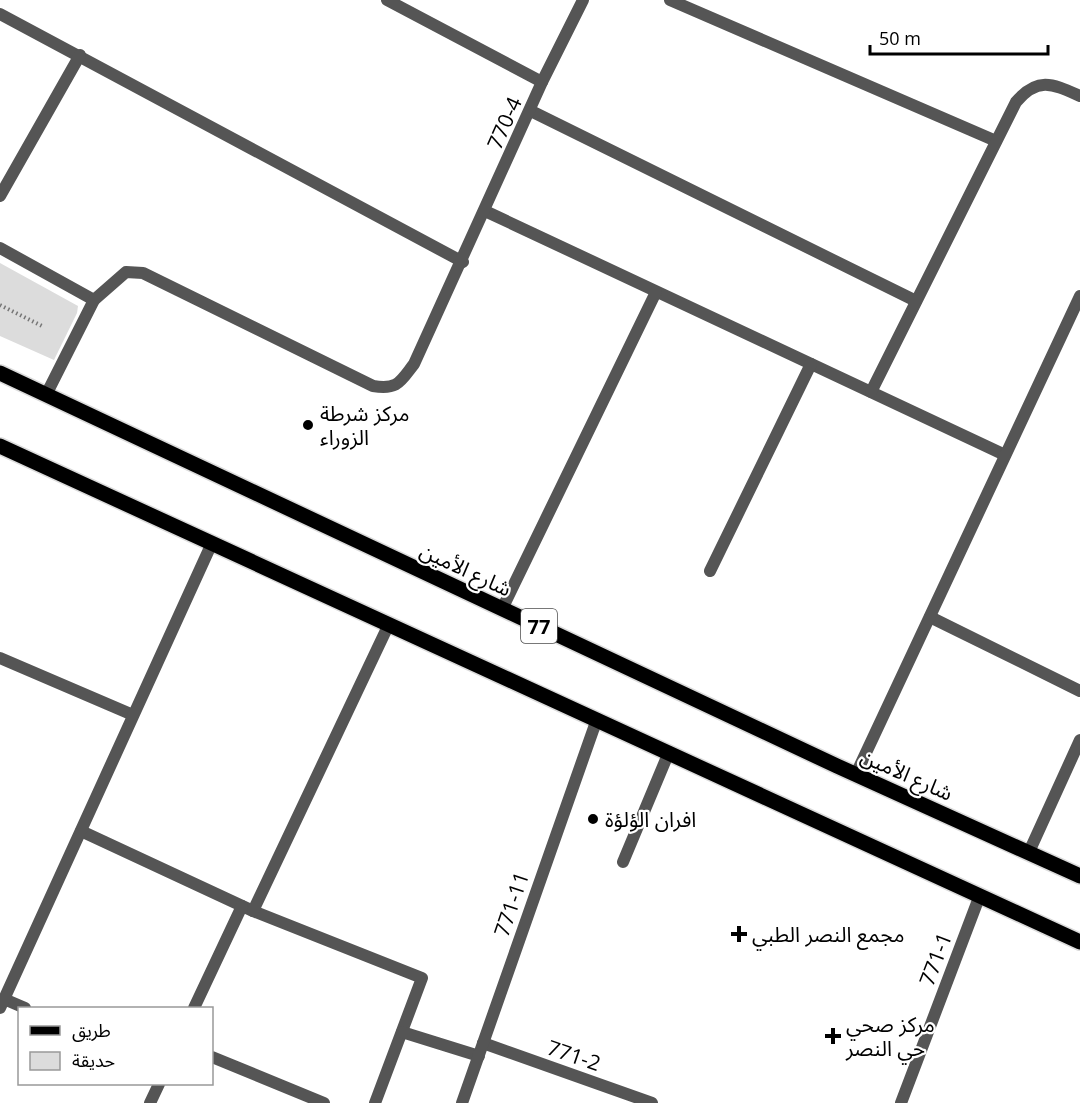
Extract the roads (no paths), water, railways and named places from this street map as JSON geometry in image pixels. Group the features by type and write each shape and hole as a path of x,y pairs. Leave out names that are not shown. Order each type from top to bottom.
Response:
{"main road":[{"name":"شارع الأمين","path":"0,373 856,774 1080,876"},
{"path":"0,446 1080,942"}],"street":[{"path":"387,0 542,82"},
{"name":"770-4","path":"94,300 126,272 143,273 364,382 391,388 399,383 414,364 463,262 542,82 583,0"},
{"path":"670,0 996,141"},
{"path":"0,14 463,262"},
{"path":"0,196 80,55"},
{"path":"871,392 1016,102 1023,93 1038,84 1060,87 1080,96"},
{"path":"531,111 916,301"},
{"path":"485,211 1005,455"},
{"path":"0,249 94,300 46,395"},
{"path":"502,609 656,292"},
{"path":"856,774 1080,296"},
{"path":"710,571 811,364"},
{"path":"20,1007 2,1004 212,543"},
{"path":"930,617 1080,691"},
{"path":"195,1007 247,909 389,624"},
{"path":"0,658 133,715"},
{"name":"771-11","path":"462,1103 597,719"},
{"path":"1029,852 1080,740"},
{"path":"623,862 669,752"},
{"path":"81,831 247,909 422,978 375,1103"},
{"name":"771-1","path":"900,1103 980,896"},
{"path":"402,1032 479,1056"},
{"name":"771-2","path":"483,1043 652,1103"},
{"path":"213,1058 324,1103"},
{"path":"150,1103 158,1085"}],"place":[{"name":"مركز شرطة الزوراء","path":"308,425"},
{"name":"افران الؤلؤة","path":"593,819"},
{"name":"مجمع النصر الطبي","path":"739,934"},
{"name":"مركز صحي حي النصر","path":"833,1036"}]}
